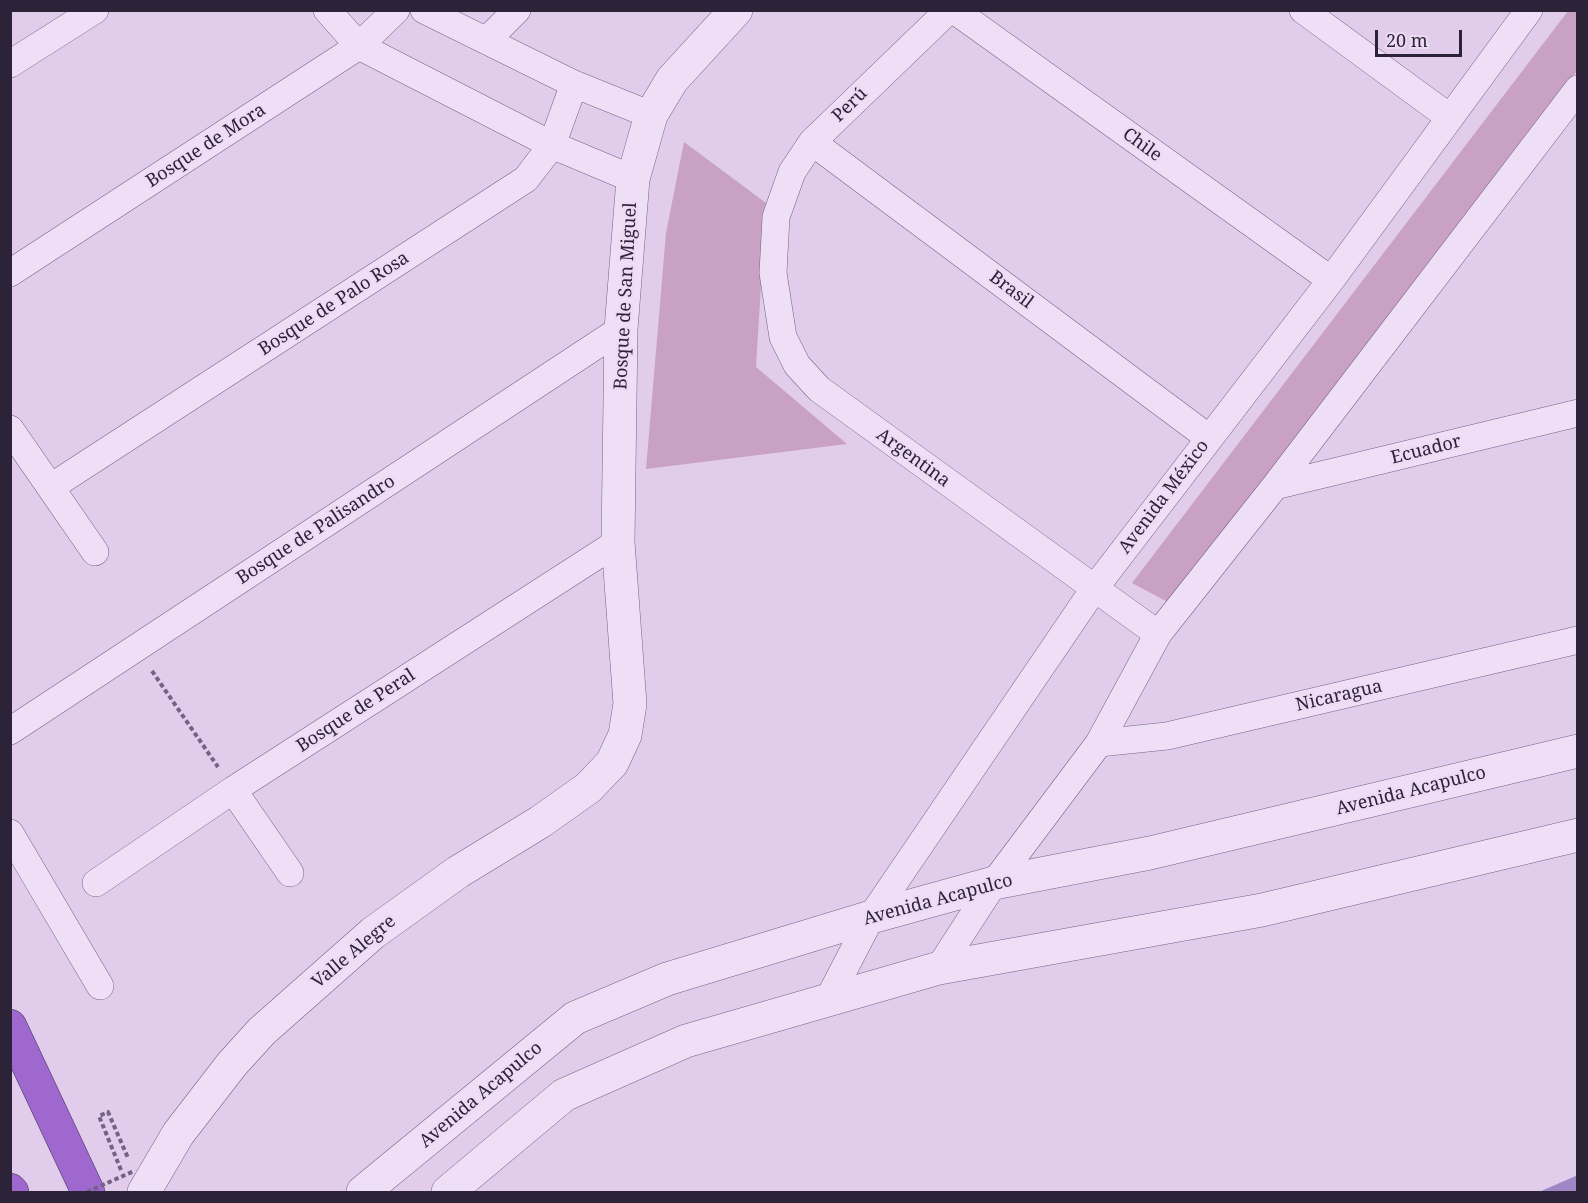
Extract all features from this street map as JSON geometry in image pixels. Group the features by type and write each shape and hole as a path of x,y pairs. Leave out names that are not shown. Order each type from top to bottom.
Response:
{"highway":[{"path":"10,1026 87,1192"}],"street":[{"path":"10,64 95,10"},
{"name":"Bosque de San Miguel","path":"327,10 359,46 552,145 633,179 621,329 618,542 630,704 625,735 612,763"},
{"name":"Bosque de Mora","path":"10,273 359,46 396,10"},
{"path":"424,10 574,84 651,115"},
{"path":"487,40 517,10"},
{"path":"633,179 651,115 672,80 736,10"},
{"name":"Perú","path":"776,217 792,172 812,142 949,10"},
{"name":"Chile","path":"954,10 1331,280"},
{"path":"1303,10 1449,117"},
{"name":"Avenida México","path":"827,1002 871,917 1094,589 1331,280 1529,10"},
{"name":"Bosque de Palo Rosa","path":"51,487 526,179 552,145 574,84"},
{"path":"939,968 994,883 1099,743 1158,634 1275,486 1578,88"},
{"name":"Brasil","path":"812,142 1209,438"},
{"name":"Argentina","path":"776,217 773,273 783,337 797,365 819,389 1158,634"},
{"name":"Bosque de Palisandro","path":"10,731 621,329"},
{"name":"Ecuador","path":"1275,486 1578,413"},
{"path":"10,429 95,552"},
{"name":"Bosque de Peral","path":"96,883 233,790 618,542"},
{"name":"Nicaragua","path":"1099,743 1167,736 1578,640"},
{"name":"Avenida Acapulco","path":"363,1192 574,1018 667,979 871,917 994,883 1161,850 1578,751"},
{"name":"Valle Alegre","path":"135,1182 178,1134 232,1064 262,1031 373,933 458,872 540,822 588,788 612,763"},
{"path":"233,790 290,873"},
{"path":"10,833 100,986"},
{"path":"448,1192 564,1095 686,1041 939,968 1262,910 1578,836"}],"path":[{"path":"136,648 233,790"},
{"path":"108,1112 135,1182 99,1116 108,1112"},
{"path":"87,1192 135,1182"}],"shaded area":[{"path":"1568,11 1577,11 1577,71 1177,607 1132,583"},
{"path":"684,142 766,203 756,367 847,444 646,469 666,233"}],"building":[{"path":"1578,1175 1578,1192 1539,1192"}]}
